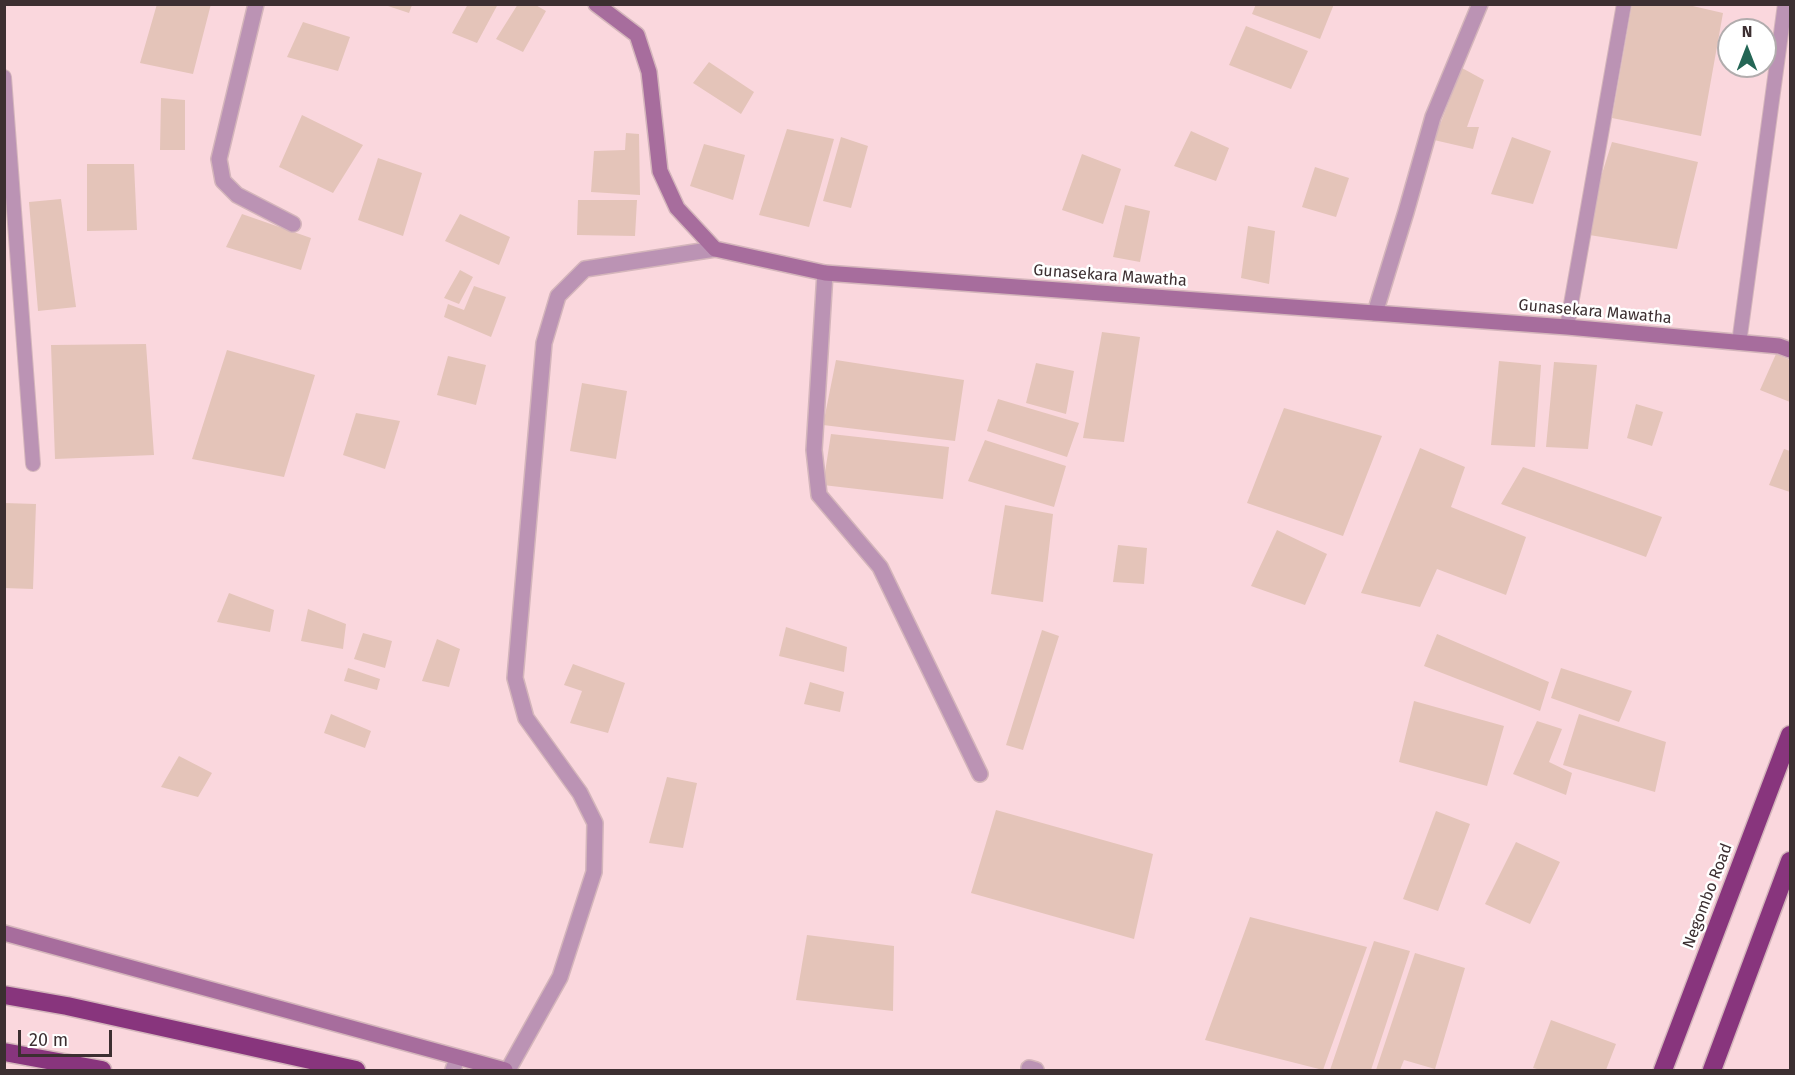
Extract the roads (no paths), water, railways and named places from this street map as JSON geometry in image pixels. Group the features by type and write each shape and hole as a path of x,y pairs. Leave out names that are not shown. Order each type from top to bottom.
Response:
{"highway":[{"name":"Negombo Road","path":"1663,1071 1791,735"},
{"path":"1712,1071 1791,861"},
{"path":"4,994 68,1006 356,1071"},
{"path":"4,1052 102,1071"}],"street":[{"path":"256,4 219,159 223,181 237,195 293,224"},
{"path":"596,4 637,35 649,72 660,171 676,208 715,249"},
{"path":"1376,313 1433,117 1480,4"},
{"path":"4,933 455,1064 506,1071 560,977 594,872 595,823 580,793 526,718 515,678 544,343 558,296 585,269 715,249"},
{"name":"Gunasekara Mawatha","path":"715,249 825,273 1567,327 1779,346 1791,350"},
{"path":"825,273 814,450 819,495 880,567 980,774"}],"lane":[{"path":"1567,327 1624,4"},
{"path":"1739,343 1785,4"},
{"path":"4,77 33,464"}]}
